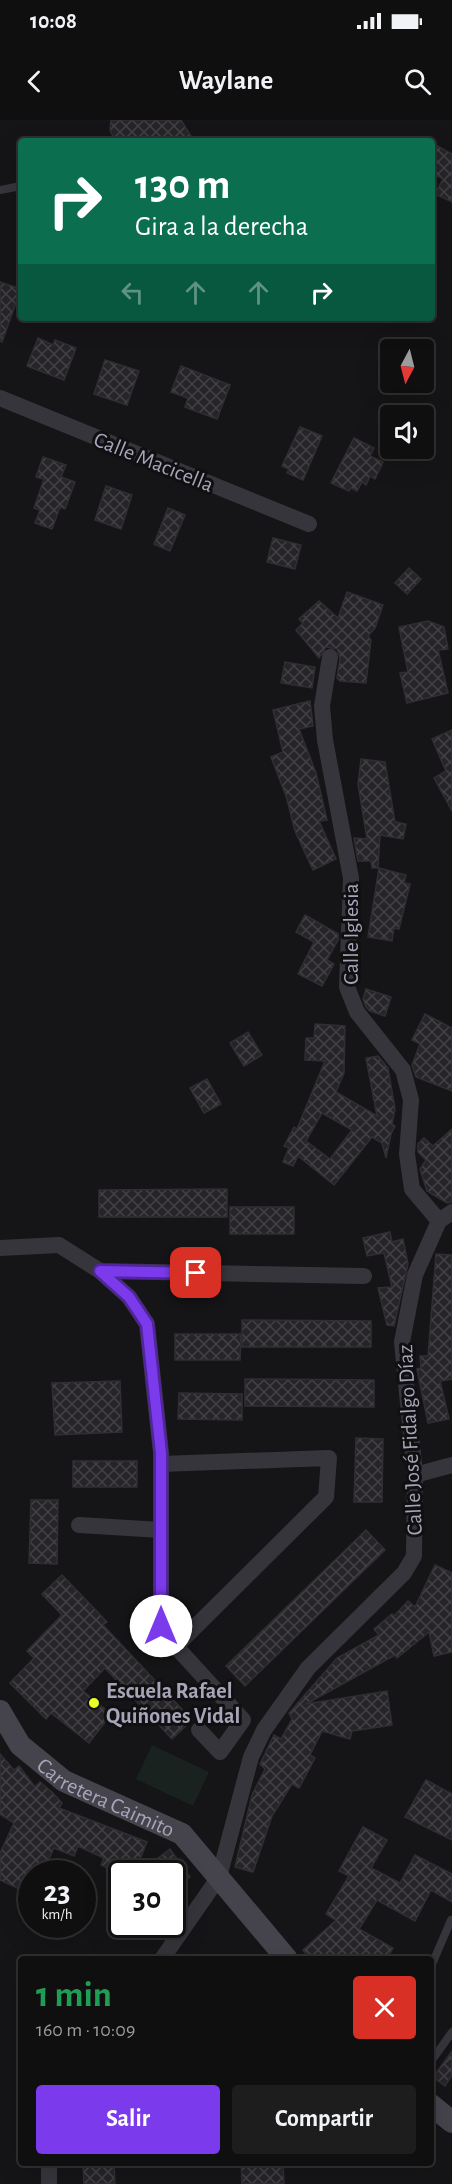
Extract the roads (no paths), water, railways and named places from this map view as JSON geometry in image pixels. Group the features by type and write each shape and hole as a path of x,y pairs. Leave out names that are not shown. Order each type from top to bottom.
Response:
{"street":[{"name":"Calle Macicella","path":"0,398 309,524"},
{"name":"Calle Iglesia","path":"330,657 322,706 325,740 351,878 347,987 357,1012 403,1070 411,1100 406,1154 412,1189 446,1216"},
{"name":"Calle José Fidalgo Díaz","path":"164,1956 219,1877 250,1756 264,1730 308,1668 404,1574 414,1556 415,1475 402,1342 415,1275 446,1216"},
{"path":"0,1248 59,1245 100,1271 129,1297 147,1324 161,1464 161,1626 176,1646 243,1720 220,1752 199,1730"},
{"path":"100,1271 364,1276"},
{"path":"161,1464 329,1458 326,1497 176,1646"},
{"path":"415,1475 452,1465"},
{"path":"80,1525 161,1530"},
{"name":"Carretera Caimito","path":"0,1711 20,1745 64,1781 182,1834 285,1956"},
{"path":"434,2107 452,2122"},
{"path":"49,2166 49,2184"}],"lane":[{"path":"0,190 18,187"},
{"path":"434,1960 451,1920"},
{"path":"434,2057 452,2032"}],"place":[{"name":"Escuela Rafael Quiñones Vidal","path":"94,1703"}]}
